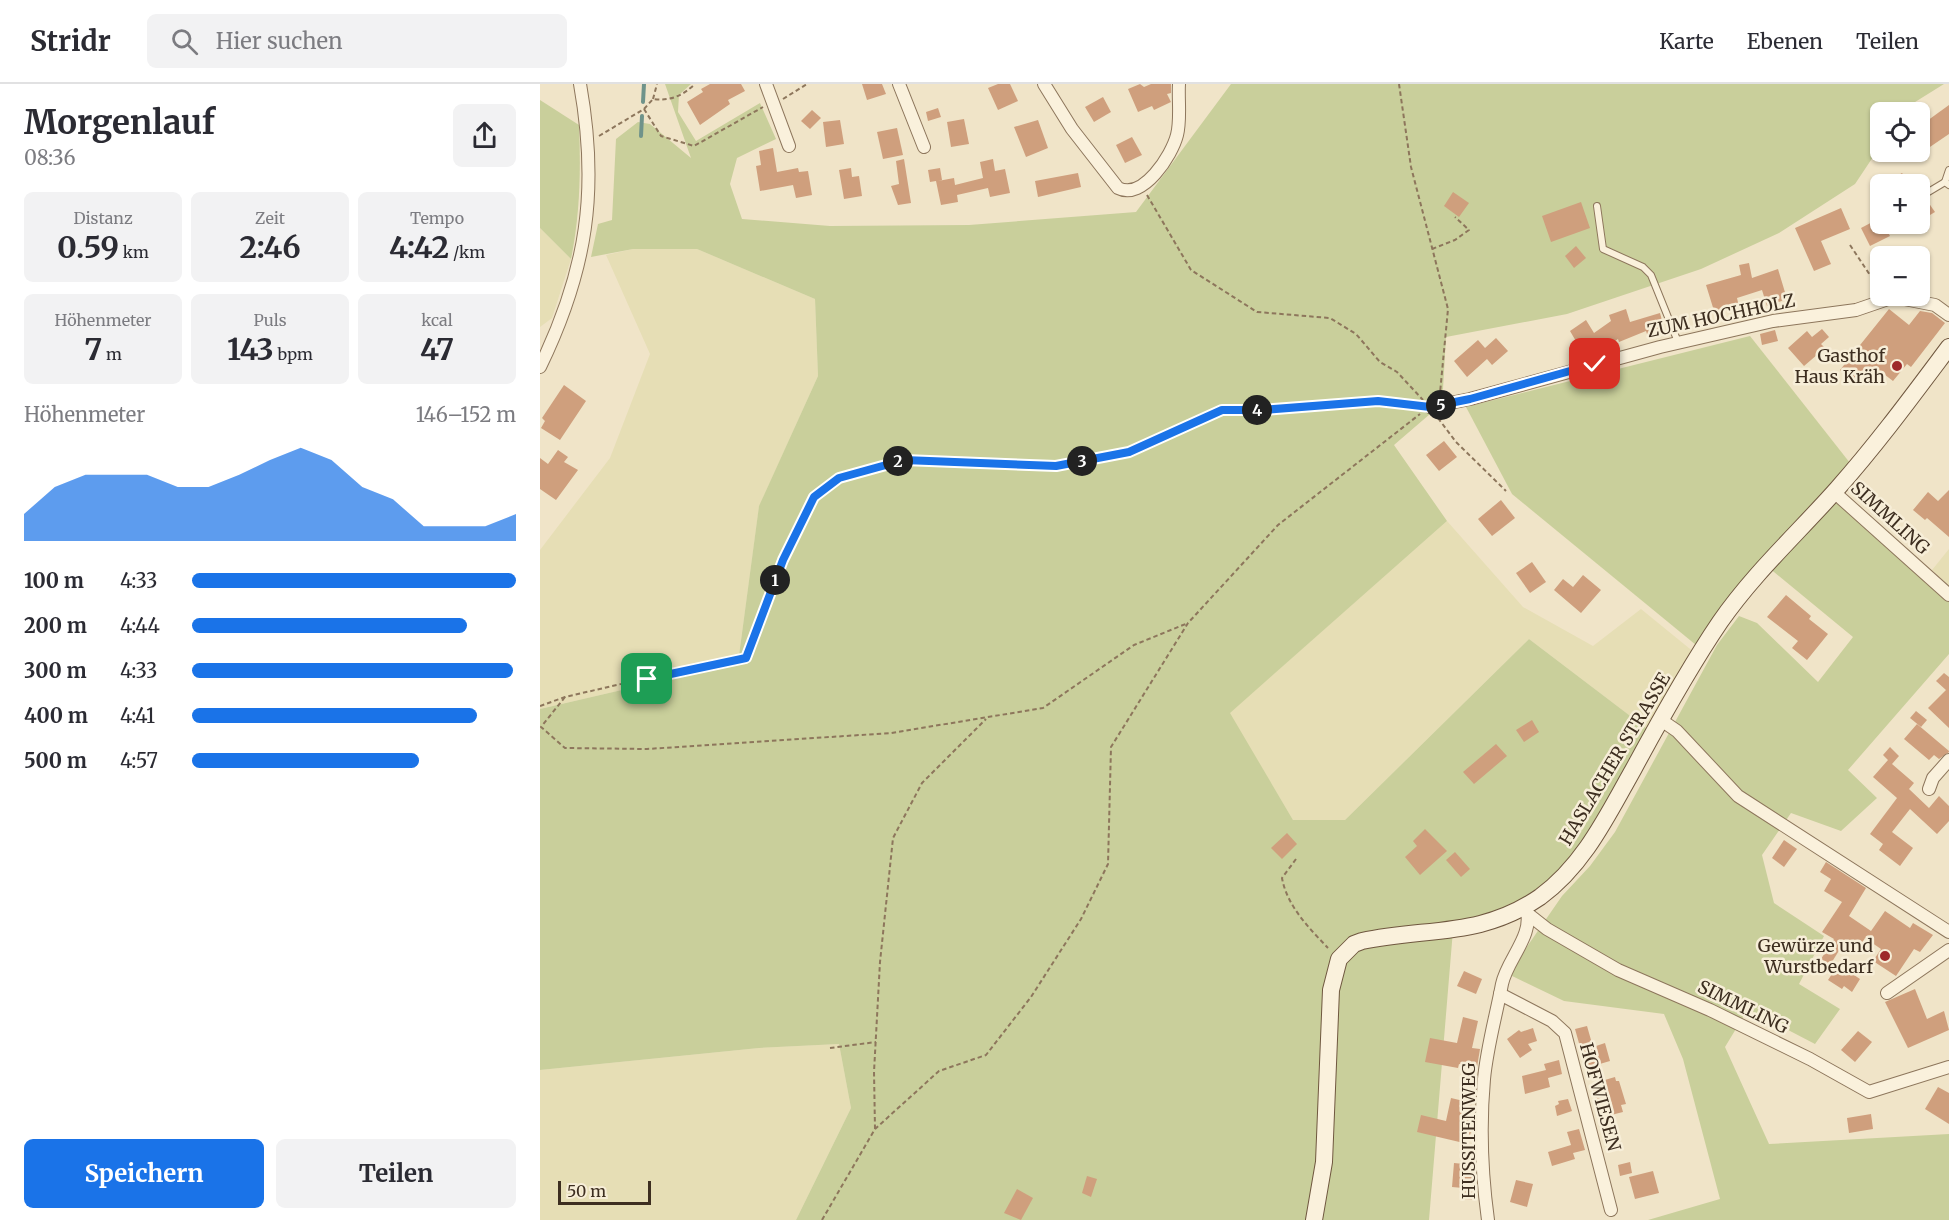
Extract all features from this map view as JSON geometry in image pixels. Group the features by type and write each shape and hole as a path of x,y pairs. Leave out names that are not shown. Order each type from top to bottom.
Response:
{"street":[{"path":"540,367 562,322 578,275 586,228 589,143 580,84"},
{"path":"766,84 789,146"},
{"path":"899,84 924,147"},
{"path":"1044,84 1066,121 1118,188 1124,191 1143,187 1155,175 1177,136 1179,84"},
{"name":"ZUM HOCHHOLZ","path":"1430,407 1470,399 1678,342 1773,321 1856,310 1894,297 1935,305 1949,315"},
{"name":"HASLACHER STRASSE","path":"1339,959 1354,944 1362,941 1468,928 1527,910 1566,874 1582,856 1713,633 1746,586 1834,492 1949,347"},
{"name":"SIMMLING","path":"1834,492 1949,594"},
{"path":"1661,720 1677,731 1738,796 1949,932"},
{"path":"1929,789 1933,778 1949,760"},
{"name":"SIMMLING","path":"1527,910 1547,929 1618,970 1720,1015 1810,1059 1824,1070 1869,1092 1949,1067"},
{"name":"HUSSITENWEG","path":"1488,1220 1483,1148 1484,1080 1504,976 1523,939 1527,910"},
{"path":"1887,993 1949,950"},
{"path":"1314,1220 1324,1162 1331,990 1339,959"},
{"name":"HOFWIESEN","path":"1500,994 1552,1021 1565,1033 1611,1209"}],"lane":[{"path":"1930,192 1947,184 1949,170"},
{"path":"1597,206 1603,249 1643,267 1651,275 1678,342"}],"path":[{"path":"589,143 644,109 653,99 657,84"},
{"path":"653,99 668,101 687,92 696,84"},
{"path":"774,103 791,96 807,84"},
{"path":"822,1220 875,1129 939,1071 986,1055 1031,997 1081,919 1108,864 1111,747 1188,623 1278,525 1430,407 1443,390 1448,309 1412,167 1399,84"},
{"path":"644,109 661,136 694,146 760,108"},
{"path":"1143,187 1191,270 1257,312 1330,318 1356,334 1380,362 1397,372 1430,407 1456,442 1506,490"},
{"path":"1432,249 1455,240 1469,230 1455,217"},
{"path":"1850,245 1870,276"},
{"path":"540,706 565,697 699,666 746,658 783,560 814,497 839,478 904,460 1056,466 1129,452 1222,410 1262,410 1378,401 1430,407"},
{"path":"565,697 541,726 565,748 647,749 891,733 1043,708 1134,645 1188,623"},
{"path":"875,1129 880,962 893,838 922,783 986,719"},
{"path":"1296,859 1282,878 1284,892 1300,916 1339,959"},
{"path":"830,1048 876,1042"}],"shaded area":[{"path":"540,228 571,259 552,318 540,327"},
{"path":"633,249 697,249 815,299 818,376 759,507 738,663 540,709 540,550 610,458 650,354 606,255"},
{"path":"1447,521 1523,607 1593,646 1641,609 1695,653 1650,731 1529,639 1345,820 1293,820 1229,713"},
{"path":"1949,549 1949,586 1932,570"},
{"path":"839,1044 851,1108 796,1220 540,1220 540,1070 759,1048"}],"green space":[{"path":"665,84 691,84 679,95 678,112 696,141 760,103 776,139 737,158 730,184 742,219 830,226 969,225 1136,212 1231,84 1944,84 1915,102 1870,102 1870,162 1855,184 1779,233 1701,269 1567,314 1446,337 1443,389 1430,407 1430,414 1394,445 1447,521 1230,713 1293,820 1345,820 1529,639 1650,731 1575,859 1525,900 1453,930 1429,1220 1318,1220 1337,951 1312,1220 796,1220 851,1108 839,1044 759,1048 540,1070 540,709 738,663 759,506 818,376 815,299 697,249 633,249 591,257 598,224 612,220 616,139 638,122 650,124 691,158"},
{"path":"540,100 579,125 579,192 571,259 540,228"},
{"path":"1750,336 1850,463 1696,645 1512,494 1466,407"},
{"path":"1840,503 1949,596 1949,654 1848,770 1877,798 1841,831 1791,813 1762,855 1774,903 1824,936 1799,984 1840,1009 1815,1044 1748,1009 1725,1047 1769,1144 1949,1134 1949,1220 1648,1220 1720,1199 1683,1059 1664,1014 1564,1001 1508,974 1562,896 1590,866 1615,832 1717,645 1739,616 1757,623 1818,682 1853,637 1768,567 1829,505"}],"building":[{"path":"710,84 741,84 745,91 728,100 730,104 700,125 687,102 703,92 701,89"},
{"path":"862,84 882,84 886,94 867,100"},
{"path":"998,84 1010,84 1018,101 998,110 988,88"},
{"path":"1140,84 1144,87 1151,84 1171,84 1171,93 1167,94 1171,102 1154,110 1152,106 1138,112 1128,89"},
{"path":"1103,97 1111,112 1094,122 1085,107"},
{"path":"1949,105 1949,134 1930,147 1930,119"},
{"path":"938,108 941,117 928,121 926,112"},
{"path":"812,110 821,118 810,129 801,121"},
{"path":"964,119 969,144 951,147 947,122"},
{"path":"840,120 844,144 826,147 823,122"},
{"path":"1038,120 1048,148 1026,157 1014,127"},
{"path":"897,128 903,155 883,159 877,132"},
{"path":"1132,137 1142,155 1125,163 1116,145"},
{"path":"773,148 777,172 798,168 799,172 808,171 812,195 796,198 793,185 760,191 756,166 761,165 759,151"},
{"path":"904,159 911,203 898,205 891,186 899,184 896,161"},
{"path":"993,159 995,171 1005,169 1010,193 990,197 988,188 957,195 958,202 941,205 936,181 930,182 928,170 940,168 942,180 938,181 954,178 955,185 983,178 980,162"},
{"path":"851,168 852,177 859,176 862,196 844,199 839,170"},
{"path":"1078,173 1081,187 1038,197 1035,181"},
{"path":"1453,192 1469,203 1459,217 1444,206"},
{"path":"1581,202 1590,228 1551,242 1542,216"},
{"path":"1930,205 1935,212 1930,215"},
{"path":"1841,208 1850,229 1821,241 1831,264 1814,271 1795,228"},
{"path":"1870,223 1870,234 1889,234 1890,236 1870,246 1861,228"},
{"path":"1576,246 1586,258 1574,268 1565,256"},
{"path":"1749,263 1752,278 1778,269 1787,299 1767,306 1762,290 1737,298 1739,307 1715,314 1706,285 1741,275 1739,265"},
{"path":"1626,309 1630,322 1660,313 1665,332 1648,337 1646,331 1619,342 1618,339 1599,352 1590,341 1580,348 1570,331 1586,320 1594,333 1611,321 1609,315"},
{"path":"1889,309 1909,325 1920,311 1932,313 1945,323 1911,367 1907,364 1893,381 1876,368 1874,371 1868,366 1856,382 1840,370"},
{"path":"1822,329 1829,337 1821,344 1825,348 1804,366 1788,348 1807,331 1812,337"},
{"path":"1775,330 1778,341 1762,345 1760,334"},
{"path":"1496,338 1508,351 1492,365 1487,359 1467,377 1454,361 1478,340 1485,348"},
{"path":"564,385 586,401 560,440 541,428 545,421 542,418"},
{"path":"1444,441 1457,457 1439,471 1426,455"},
{"path":"558,450 568,457 564,462 578,470 556,500 540,489 540,458 548,464"},
{"path":"1949,490 1949,537 1927,518 1925,520 1913,510 1928,492 1938,501"},
{"path":"1501,500 1515,518 1492,536 1478,519"},
{"path":"1532,562 1546,582 1530,593 1516,573"},
{"path":"1583,575 1601,590 1581,613 1554,590 1563,579 1573,587"},
{"path":"1786,595 1811,616 1809,619 1828,634 1807,660 1792,648 1798,641 1767,617"},
{"path":"1944,673 1949,677 1949,728 1928,708 1946,690 1936,681"},
{"path":"1916,711 1927,720 1921,727 1910,718"},
{"path":"1532,720 1539,732 1524,742 1516,730"},
{"path":"1917,724 1949,752 1939,759 1934,755 1929,760 1904,739"},
{"path":"1496,744 1507,756 1474,784 1463,772"},
{"path":"1890,747 1899,756 1892,764 1914,783 1909,789 1929,808 1939,796 1949,806 1949,821 1937,834 1910,809 1892,832 1913,848 1900,866 1879,850 1883,844 1870,834 1897,798 1873,777 1888,760 1883,755"},
{"path":"1425,829 1447,851 1420,875 1405,857 1417,846 1413,841"},
{"path":"1287,833 1297,844 1282,859 1271,848"},
{"path":"1784,840 1797,849 1784,867 1772,858"},
{"path":"1455,852 1470,869 1461,877 1446,860"},
{"path":"1826,862 1866,888 1849,916 1871,931 1885,911 1910,928 1913,923 1933,935 1920,952 1914,949 1896,976 1873,961 1881,949 1865,938 1858,950 1845,941 1830,965 1821,959 1834,939 1822,932 1842,902 1824,891 1831,879 1820,872"},
{"path":"1840,962 1854,970 1851,973 1860,979 1852,992 1828,980"},
{"path":"1464,971 1482,979 1476,994 1457,986"},
{"path":"1915,989 1927,1019 1944,1011 1949,1030 1908,1048 1885,1002"},
{"path":"1463,1017 1478,1021 1472,1048 1480,1049 1477,1067 1459,1064 1458,1068 1425,1062 1430,1038 1457,1043"},
{"path":"1587,1026 1593,1047 1605,1043 1610,1061 1586,1068 1575,1029"},
{"path":"1533,1028 1537,1041 1528,1044 1532,1050 1520,1058 1507,1039 1519,1030 1521,1032"},
{"path":"1858,1031 1872,1042 1855,1062 1841,1050"},
{"path":"1559,1060 1562,1074 1548,1078 1550,1087 1525,1094 1522,1076 1546,1070 1544,1064"},
{"path":"1615,1077 1616,1081 1619,1081 1626,1104 1621,1105 1623,1112 1611,1115 1609,1109 1600,1112 1591,1084"},
{"path":"1938,1087 1949,1093 1949,1124 1925,1109"},
{"path":"1451,1098 1472,1103 1467,1126 1472,1127 1468,1144 1417,1132 1421,1115 1446,1121"},
{"path":"1568,1099 1572,1111 1557,1116 1555,1106 1559,1104 1558,1101"},
{"path":"1871,1114 1873,1129 1849,1133 1847,1118"},
{"path":"1579,1129 1585,1150 1573,1153 1575,1159 1552,1166 1548,1152 1571,1145 1567,1132"},
{"path":"1630,1162 1632,1173 1620,1176 1618,1165"},
{"path":"1454,1163 1474,1165 1471,1189 1476,1189 1474,1200 1462,1199 1463,1188 1452,1187"},
{"path":"1653,1171 1659,1193 1635,1199 1629,1177"},
{"path":"1087,1176 1097,1179 1091,1197 1082,1193"},
{"path":"1516,1180 1533,1184 1527,1207 1510,1202"},
{"path":"1017,1189 1033,1198 1021,1220 1004,1213"}],"waterway":[{"path":"643,102 644,84"},
{"path":"641,136 642,116"}],"place":[{"name":"Gasthof Haus Kräh","path":"1897,366"},
{"name":"Gewürze und Wurstbedarf","path":"1885,956"}],"route":[{"path":"647,679 699,666 746,658 783,560 814,497 839,478 904,460 1056,466 1129,452 1222,410 1262,410 1378,401 1430,407 1470,399 1595,364"}]}
